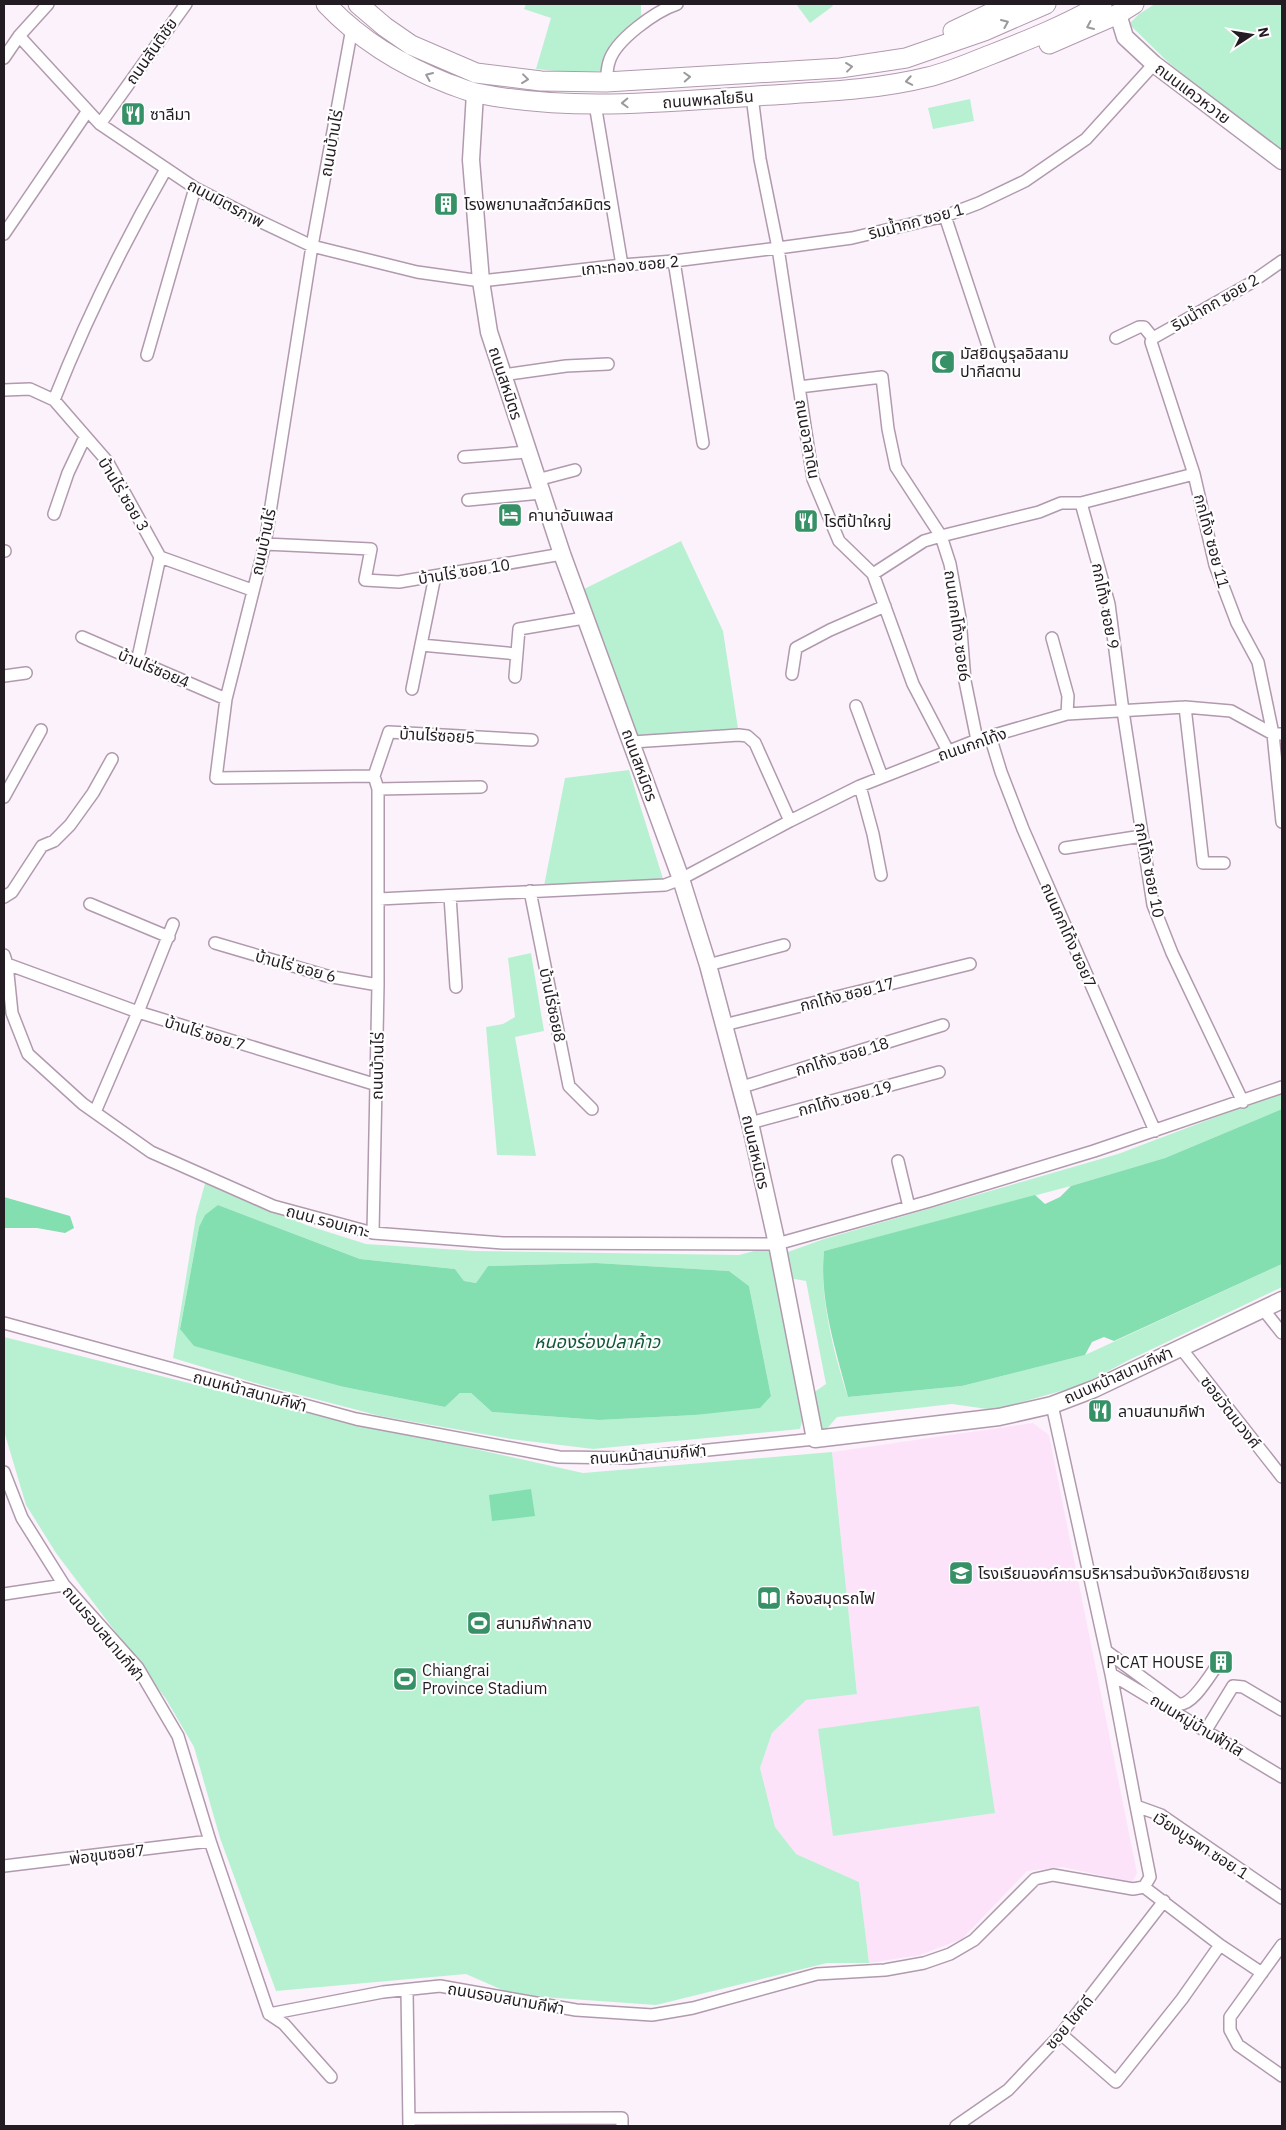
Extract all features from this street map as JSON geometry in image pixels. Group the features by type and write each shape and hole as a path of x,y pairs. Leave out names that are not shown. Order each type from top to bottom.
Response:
{"main road":[{"name":"ถนนพหลโยธิน","path":"326,4 352,28 395,60 475,93 528,100 595,104 682,102 845,90 896,83 928,77 1041,48 1110,9 1134,4"},
{"name":"ถนนพหลโยธิน","path":"358,4 385,28 412,45 476,73 541,81 606,82 840,68 906,58 984,31 1046,4"},
{"path":"926,51 949,33 1010,4"},
{"path":"475,93 476,73"}],"street":[{"path":"4,58 19,36 48,4"},
{"name":"ถนนสันติชัย","path":"100,124 186,4"},
{"path":"606,82 609,62 618,47 651,16 676,4"},
{"name":"ถนนแควหวาย","path":"1110,9 1125,37 1154,64 1282,161"},
{"name":"ถนนบ้านไร่","path":"352,28 312,246 265,544 226,699 216,778 374,776 378,789 379,899 373,1233"},
{"name":"ถนนมิตรภาพ","path":"19,36 100,124 195,188 251,218 312,246 417,272 481,281"},
{"name":"ริมน้ำกก ซอย 1","path":"778,248 852,238 945,216 980,203 1025,181 1086,139 1154,64"},
{"name":"ถนนสหมิตร","path":"475,93 471,160 481,281 489,332 584,618 682,879 708,965 742,1087 777,1244 815,1439"},
{"name":"ถนนอาลาดิน","path":"752,96 760,160 778,248 813,479 839,541 873,574 913,684 948,751"},
{"path":"595,104 622,265"},
{"path":"4,234 87,112"},
{"path":"54,400 92,307 128,235 166,169"},
{"path":"147,355 195,188"},
{"path":"945,216 989,349"},
{"name":"เกาะทอง ซอย 2","path":"481,281 622,265 674,262 778,248"},
{"name":"ริมน้ำกก ซอย 2","path":"1152,342 1249,284 1282,261"},
{"path":"674,262 703,443"},
{"path":"1116,338 1139,327 1144,327 1152,342"},
{"name":"กกโท้ง ซอย 11","path":"1152,342 1194,474 1216,565 1236,623 1258,662 1278,734 1282,822"},
{"path":"503,375 566,366 608,364"},
{"name":"ถนนกกโท้ง ซอย6","path":"799,387 882,377 888,429 896,467 941,536 950,564 960,618 965,681 977,740"},
{"name":"บ้านไร่ ซอย 3","path":"4,390 30,389 54,400 106,462 160,557"},
{"path":"54,514 68,473 86,437"},
{"path":"464,457 528,452"},
{"path":"468,500 539,486 576,470"},
{"path":"873,574 924,541 1038,512 1060,503 1081,502 1194,474"},
{"name":"กกโท้ง ซอย 9","path":"1081,502 1109,604 1123,711"},
{"name":"บ้านไร่ ซอย 10","path":"265,544 371,549 365,580 399,582 562,554"},
{"path":"137,662 160,557 252,590"},
{"path":"412,689 435,576"},
{"path":"792,674 796,648 830,630 885,606"},
{"path":"515,677 519,629 584,618"},
{"name":"บ้านไร่ซอย4","path":"82,637 226,699"},
{"path":"1052,638 1068,696 1068,714"},
{"path":"421,645 517,654"},
{"path":"4,676 26,672"},
{"path":"856,706 882,777"},
{"path":"1185,707 1203,863 1224,863"},
{"name":"ถนนกกโท้ง","path":"682,879 860,786 977,740 1068,714 1185,707 1231,711 1278,734"},
{"name":"กกโท้ง ซอย 10","path":"1123,711 1153,905 1161,927 1243,1102"},
{"path":"4,797 41,730"},
{"name":"บ้านไร่ซอย5","path":"374,776 389,732 532,740"},
{"path":"632,742 739,734 747,736 755,744 790,821"},
{"name":"ถนนกกโท้ง ซอย7","path":"990,736 1022,829 1155,1131"},
{"path":"4,898 12,892 42,846 54,840 76,817 93,793 112,759"},
{"path":"860,786 873,834 881,875"},
{"path":"378,789 481,787"},
{"path":"1065,848 1142,836"},
{"path":"379,899 665,885 682,879"},
{"name":"บ้านไร่ซอย8","path":"530,892 569,1086 592,1109"},
{"path":"450,896 456,987"},
{"path":"90,904 169,937"},
{"path":"94,1112 174,924"},
{"name":"บ้านไร่ ซอย 6","path":"216,943 327,976 378,985"},
{"path":"708,965 784,945"},
{"name":"ถนน รอบเกาะ","path":"5,960 12,1013 28,1054 94,1112 152,1152 273,1206 373,1233 503,1243 777,1244 909,1207 1155,1131 1282,1087"},
{"name":"บ้านไร่ ซอย 7","path":"5,960 138,1012 376,1084"},
{"name":"กกโท้ง ซอย 17","path":"724,1025 970,964"},
{"name":"กกโท้ง ซอย 18","path":"742,1087 942,1025"},
{"name":"กกโท้ง ซอย 19","path":"750,1123 939,1072"},
{"path":"898,1160 909,1207"},
{"name":"ถนนหน้าสนามกีฬา","path":"4,1323 356,1420 559,1456 630,1458 815,1439 999,1417 1052,1405 1094,1389 1282,1300"},
{"path":"1263,1309 1282,1333"},
{"name":"ซอยวัฒนวงศ์","path":"1180,1347 1282,1476"},
{"name":"เวียงบูรพา ซอย 1","path":"1052,1405 1111,1674 1136,1806 1162,1815 1282,1898"},
{"name":"ถนนรอบสนามกีฬา","path":"4,1472 22,1518 64,1586 138,1668 178,1736 210,1841 269,2014 384,1992 440,1986 576,2010 652,2015 693,2008 816,1974 885,1970 924,1963 950,1954 974,1940 1035,1878 1053,1875 1133,1889 1144,1887"},
{"path":"4,1594 64,1586"},
{"path":"1106,1651 1181,1705 1190,1701 1221,1660"},
{"name":"ถนนหมู่บ้านฟ้าใส","path":"1111,1674 1282,1777"},
{"path":"1206,1730 1233,1686 1243,1687 1282,1710"},
{"path":"1136,1806 1150,1877 1144,1887 1220,1945 1262,1973"},
{"name":"พ่อขุนซอย7","path":"4,1866 210,1841"},
{"name":"ซอย โชคดี","path":"956,2126 1008,2090 1061,2034 1164,1902"},
{"path":"1282,1944 1230,2017 1230,2030 1238,2045 1282,2076"},
{"path":"1061,2034 1116,2082 1182,1999 1220,1945"},
{"path":"407,1990 409,2123 622,2118 622,2126"},
{"path":"269,2014 284,2024 331,2077"}],"shaded area":[{"path":"526,4 641,4 641,17 610,46 601,71 566,72 536,69 551,18 524,9"},
{"path":"796,4 831,4 833,6 810,23"},
{"path":"1155,4 1282,4 1282,152 1170,64 1129,24 1139,14"},
{"path":"970,99 974,121 933,129 928,108"},
{"path":"681,541 723,631 739,735 632,742 576,593"},
{"path":"629,770 665,885 543,891 565,778"},
{"path":"531,953 544,1031 515,1037 536,1156 497,1155 486,1027 503,1024 515,1017 508,958"},
{"path":"1282,1092 1282,1109 1165,1158 1071,1186 824,1251 823,1268 829,1325 848,1397 962,1386 1085,1355 1282,1264 1282,1287 1127,1361 1082,1385 994,1410 952,1404 837,1417 824,1432 820,1428 810,1395 826,1384 806,1281 789,1278 785,1253 824,1239 1118,1154"},
{"path":"206,1180 306,1225 366,1244 475,1251 739,1255 765,1248 771,1250 802,1421 800,1429 593,1449 511,1439 380,1416 262,1385 173,1358 196,1216","holes":["218,1205 360,1259 455,1269 464,1281 476,1283 488,1266 596,1263 729,1271 749,1286 771,1396 695,1415 599,1420 492,1412 471,1393 460,1393 445,1407 344,1387 180,1328 199,1227"]},
{"name":"สนามกีฬากลาง","path":"4,1337 281,1406 583,1473 832,1452 857,1694 806,1700 772,1733 760,1768 775,1827 796,1854 859,1882 869,1963 827,1963 656,2005 514,1995 466,1974 276,1991 220,1838 194,1747 166,1699 56,1553 26,1505 4,1431"},
{"name":"โรงเรียนองค์การบริหารส่วนจังหวัดเชียงราย","path":"1033,1423 1049,1435 1137,1873 1132,1882 1062,1867 1027,1871 962,1939 920,1955 869,1963 859,1882 796,1854 775,1827 760,1768 772,1733 806,1700 857,1693 832,1452"},
{"path":"979,1706 995,1813 833,1836 818,1729"}],"water":[{"path":"1282,1109 1282,1264 1114,1341 1104,1337 1092,1342 1085,1355 962,1386 848,1397 826,1306 823,1269 824,1251 1035,1195 1045,1204 1060,1197 1071,1186 1165,1158"},
{"path":"4,1197 70,1216 74,1228 65,1233 37,1228 4,1228"},
{"name":"หนองร่องปลาค้าว","path":"218,1205 360,1259 455,1269 464,1281 476,1283 488,1266 596,1263 729,1271 749,1286 771,1396 760,1408 695,1415 599,1420 492,1412 471,1393 460,1393 445,1407 344,1387 194,1346 180,1329 199,1227 205,1215"},
{"path":"531,1489 535,1516 492,1521 489,1495"}],"place":[{"name":"ซาลีมา","path":"133,114"},
{"name":"โรงพยาบาลสัตว์สหมิตร","path":"446,204"},
{"name":"มัสยิดนูรุลอิสลาม ปากีสตาน","path":"943,362"},
{"name":"คานาอันเพลส","path":"510,515"},
{"name":"โรตีป้าใหญ่","path":"806,521"},
{"name":"ลาบสนามกีฬา","path":"1100,1411"},
{"name":"โรงเรียนองค์การบริหารส่วนจังหวัดเชียงราย","path":"961,1573"},
{"name":"ห้องสมุดรถไฟ","path":"769,1598"},
{"name":"สนามกีฬากลาง","path":"479,1623"},
{"name":"P'CAT HOUSE","path":"1221,1662"},
{"name":"Chiangrai Province Stadium","path":"405,1679"}]}
